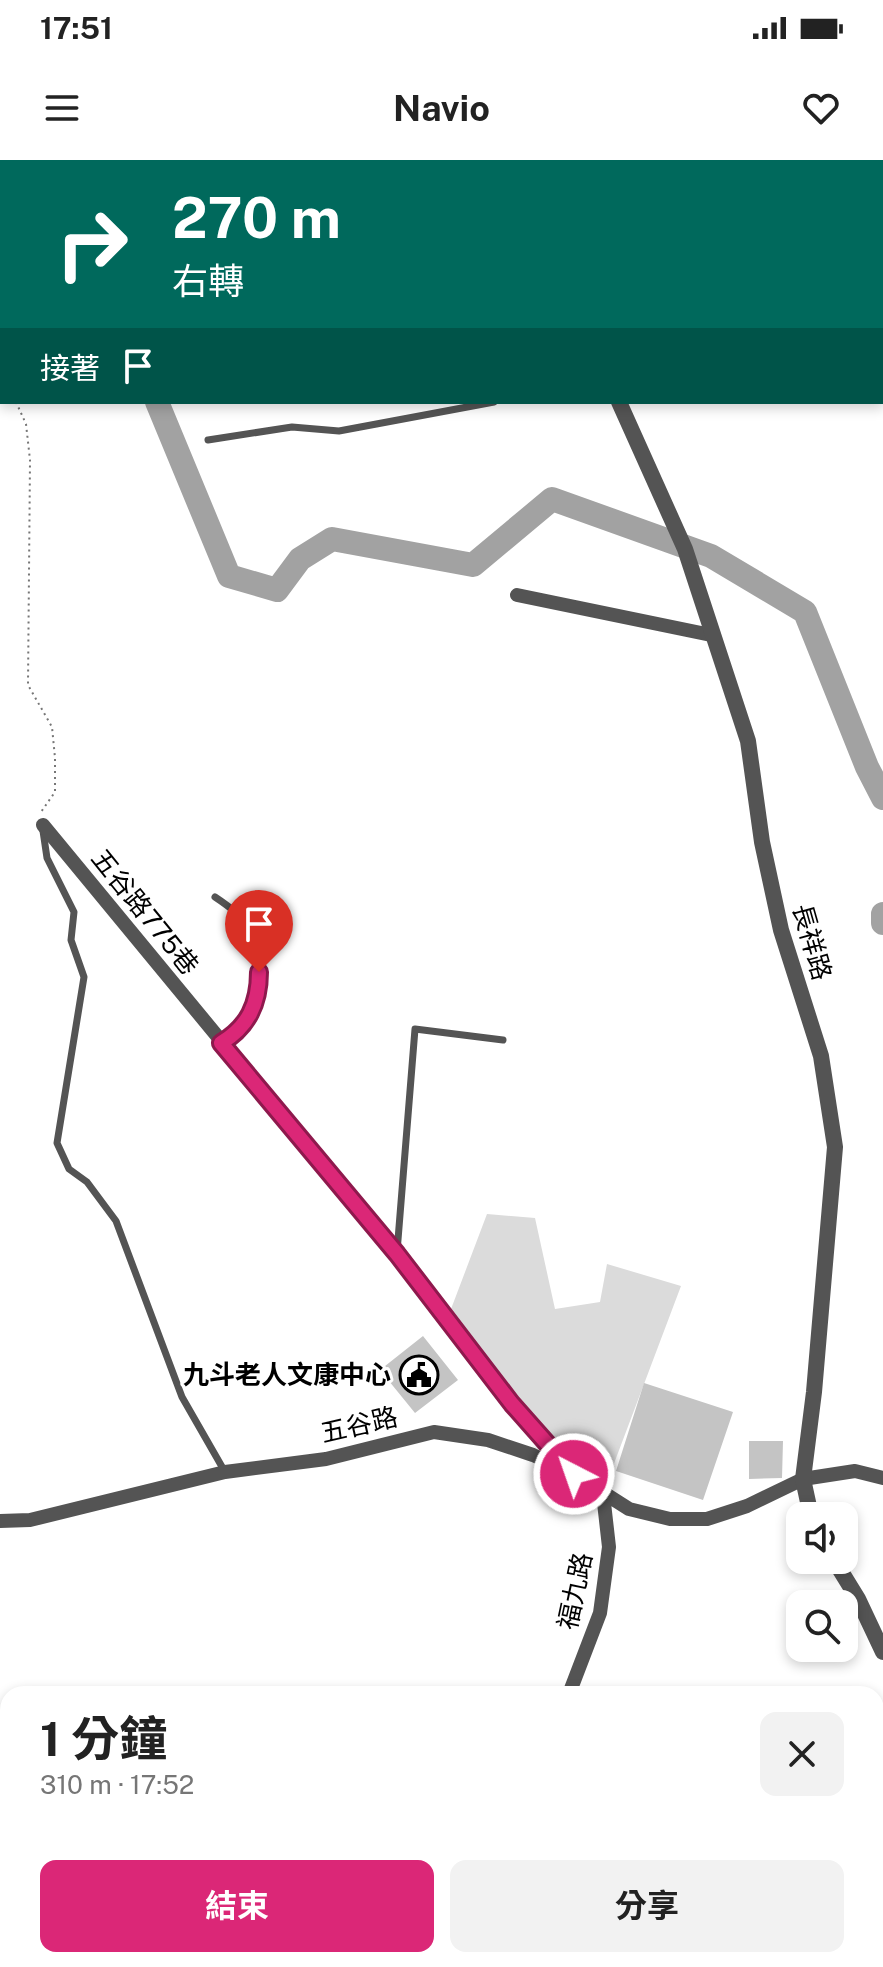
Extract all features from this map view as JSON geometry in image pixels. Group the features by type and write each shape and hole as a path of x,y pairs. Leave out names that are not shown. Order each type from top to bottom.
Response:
{"street":[{"name":"長祥路","path":"620,404 687,557 748,741 762,842 781,930 821,1056 835,1147 814,1392 803,1479 808,1502"},
{"path":"517,595 711,635"},
{"name":"五谷路775巷","path":"43,825 397,1254 512,1404 574,1474"},
{"name":"五谷路","path":"0,1521 30,1520 225,1472 326,1459 434,1432 488,1440 574,1474 629,1509 670,1519 707,1519 747,1506 803,1479 855,1471 883,1478"},
{"name":"福九路","path":"572,1686 600,1613 609,1547 603,1494"},
{"path":"843,1574 883,1652"}],"lane":[{"path":"208,440 292,427 339,431 483,404"},
{"path":"43,825 47,858 74,912 71,940 84,977 57,1143 69,1169 87,1182 116,1221 182,1397 225,1472"},
{"path":"215,897 250,927 260,955 259,990 253,1009 241,1032 221,1043"},
{"path":"397,1254 415,1029 503,1040"}],"path":[{"path":"17,404 26,424 30,460 28,685 52,727 55,758 55,792 41,812 43,825"},
{"path":"0,1870 0,1966"}],"shaded area":[{"path":"487,1214 535,1218 555,1309 600,1302 607,1264 681,1286 604,1490 568,1457 448,1317"}],"building":[{"name":"九斗老人文康中心","path":"423,1336 458,1380 415,1413 380,1370"},
{"path":"644,1383 733,1412 703,1500 616,1471"},
{"path":"749,1441 783,1441 782,1478 749,1479"}],"waterway":[{"path":"158,404 229,576 277,590 300,559 332,539 473,565 552,499 711,556 805,612 867,767 883,798"},
{"path":"883,914 883,923"}],"place":[{"name":"九斗老人文康中心","path":"419,1375"}],"route":[{"path":"259,972 259,990 241,1032 221,1043 397,1254 512,1404 574,1474"}]}
